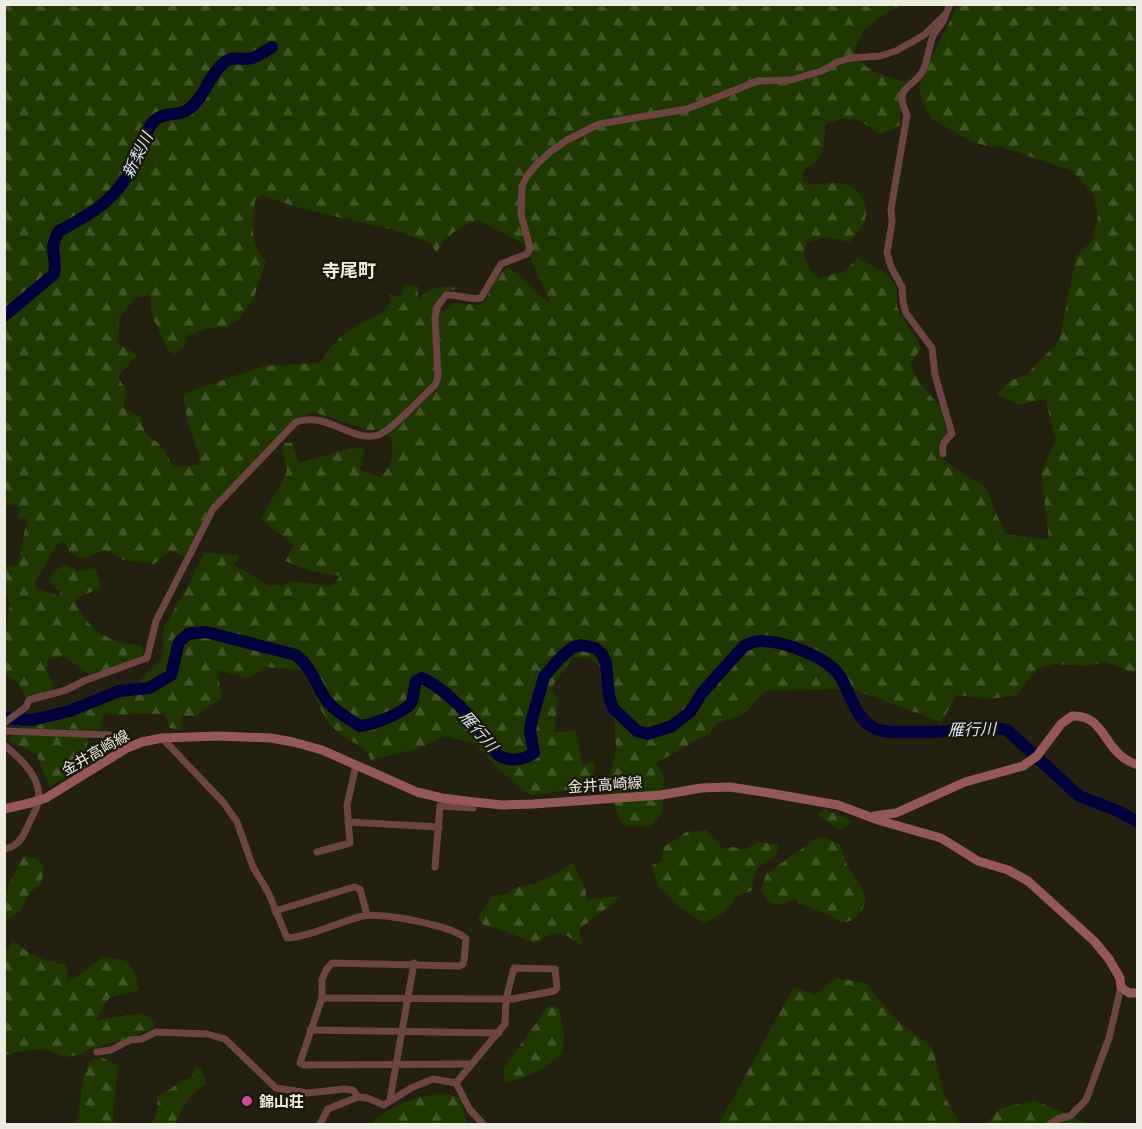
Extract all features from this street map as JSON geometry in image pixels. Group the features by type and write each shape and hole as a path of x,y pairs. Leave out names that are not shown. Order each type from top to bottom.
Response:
{"main road":[{"name":"金井高崎線","path":"4,809 46,798 127,748 162,738 271,738 322,750 417,792 474,802 502,805 532,804 661,795 702,788 730,787 838,805 872,816 896,813 965,782 1014,769 1031,761 1045,748 1067,718 1072,716 1090,718 1097,724 1115,752 1137,765"},
{"path":"872,816 941,838 978,861 1008,870 1028,881 1094,941 1109,959 1120,978 1121,987 1129,993 1137,993"}],"street":[{"path":"943,454 942,448 952,434 936,375 932,348 906,313 902,286 891,267 887,253 892,222 891,209 907,115 901,102 904,91 923,70 934,34 943,24 950,4"},
{"path":"7,721 26,707 29,700 66,690 86,680 147,658 156,621 213,509 296,422 305,419 319,419 363,435 378,436 391,427 435,385 438,377 435,318 437,307 446,295 457,294 476,300 481,298 501,264 527,254 530,248 521,214 522,186 527,176 550,152 567,140 599,124 687,109 758,81 791,80 822,71 837,62 851,58 880,56 896,51 924,35 946,14"},
{"path":"4,731 111,735 120,739 127,748"},
{"path":"162,738 224,803 237,822 253,867 268,894 285,936 290,938 366,915 435,924 465,937 464,961 461,965 332,963 322,980 322,998 300,1060 301,1064 471,1064"},
{"path":"4,745 21,759 33,775 39,793 38,804 21,841 4,849"},
{"path":"317,852 350,843 347,805 356,765"},
{"path":"435,867 440,806 473,808 474,802"},
{"path":"348,822 439,827"},
{"path":"275,911 354,887 360,889 366,915"},
{"path":"390,1099 414,963"},
{"path":"322,998 506,999 554,992 557,988 556,970 516,967 513,970 506,999 506,1021 499,1033 456,1083"},
{"path":"1050,1125 1058,1119 1070,1116 1086,1100 1108,1038 1121,987"},
{"path":"310,1030 499,1033"},
{"path":"97,1052 111,1050 130,1040 142,1039 156,1032 207,1034 225,1039 276,1088 308,1094 344,1089 353,1090 358,1097"},
{"path":"320,1125 328,1108 358,1097 384,1105 390,1099 433,1079 456,1083"},
{"path":"456,1083 470,1110 483,1125"}],"green space":[{"path":"5,5 901,5 881,16 863,31 854,52 863,64 891,78 905,81 916,70 901,96 900,125 878,134 854,119 842,119 826,124 821,156 805,169 802,179 808,184 841,183 854,188 865,203 864,222 850,242 826,237 807,242 803,256 810,269 819,278 843,272 858,258 887,274 897,288 897,307 921,348 910,365 921,384 940,407 947,433 938,448 940,457 969,478 985,486 1005,534 1049,540 1041,473 1056,439 1045,399 1018,405 998,394 1009,381 1026,375 1059,341 1076,257 1092,241 1098,216 1093,194 1073,171 1001,147 986,146 968,140 932,119 925,109 919,91 922,76 958,5 1137,5 1137,674 1105,662 1086,666 1054,664 1037,669 1016,696 986,699 957,695 941,722 853,689 765,691 743,715 717,723 710,733 656,763 664,777 662,813 650,827 626,826 620,820 608,786 616,749 614,720 603,670 591,659 573,657 551,688 558,699 554,732 576,731 583,766 595,761 595,772 586,787 531,796 498,769 476,744 445,736 419,748 371,760 365,750 333,728 314,695 305,670 265,667 249,678 217,670 222,698 195,716 182,716 181,730 170,728 164,714 103,714 101,730 18,728 87,710 126,695 162,659 164,627 204,553 240,555 234,565 268,585 283,586 289,581 332,586 340,576 311,571 285,561 294,545 261,519 287,472 283,451 284,443 292,443 299,463 352,448 365,449 360,470 381,477 392,458 392,448 391,437 380,430 368,430 314,412 294,419 211,509 185,557 170,551 154,564 124,560 105,550 82,559 71,554 64,541 58,543 35,581 37,588 60,597 60,591 49,580 52,573 65,564 78,571 95,568 101,585 97,590 77,597 75,603 94,628 111,639 142,645 143,655 134,663 89,674 64,656 48,660 46,670 53,683 50,693 25,697 18,683 5,675 5,632 10,605 5,590 6,566 18,565 27,519 17,517 21,508 13,504 4,507","holes":["262,195 299,208 394,230 430,243 437,253 453,232 478,220 524,244 551,305 508,266 495,280 485,302 478,305 454,303 445,311 433,311 442,292 457,289 455,286 435,288 418,300 418,286 405,285 401,296 390,295 390,303 386,310 341,337 320,363 264,366 183,394 188,424 200,458 198,465 173,467 159,444 144,430 141,417 123,408 127,391 118,377 137,355 117,343 120,316 136,298 150,295 151,314 169,351 175,354 185,346 187,336 206,329 226,327 239,319 253,300 266,261 260,255 254,240 255,200"]},
{"path":"12,735 88,736 89,766 49,787 37,755 10,741"},
{"path":"824,809 852,821 846,827 838,830 817,814"},
{"path":"706,830 723,849 733,847 744,850 759,842 779,845 775,857 757,868 752,885 753,890 737,896 725,912 704,923 676,905 659,888 652,865 661,861 664,847 686,832"},
{"path":"821,836 840,844 848,867 864,894 864,906 858,916 846,922 840,922 793,899 780,905 767,901 761,889 766,875"},
{"path":"24,855 39,860 44,868 41,884 30,892 20,911 5,921 5,897"},
{"path":"573,862 586,892 586,901 605,897 621,897 579,929 582,946 568,936 556,932 533,943 484,925 478,919 491,897 509,893 519,886 533,884 555,874"},
{"path":"12,940 32,955 66,965 68,981 81,974 103,956 127,961 136,976 139,990 109,998 96,1020 143,1013 155,1023 152,1029 90,1049 83,1054 67,1057 45,1050 5,1055 5,949 9,949"},
{"path":"836,978 865,983 895,1018 933,1049 944,1095 960,1124 719,1124 794,987 815,995"},
{"path":"549,1005 559,1009 564,1035 562,1054 535,1072 505,1083 503,1069"},
{"path":"101,1057 118,1066 113,1117 116,1124 75,1124 78,1119 82,1084 89,1062"},
{"path":"196,1067 201,1069 206,1082 188,1099 174,1124 152,1124 157,1112 158,1096 192,1077"},
{"path":"442,1093 461,1098 465,1119 469,1124 371,1124 387,1111 404,1103"},
{"path":"1034,1100 1086,1124 986,1124 999,1109"}],"waterway":[{"name":"新梨川","path":"4,316 54,274 53,249 59,231 94,211 113,195 129,174 151,124 159,117 181,113 189,109 215,73 228,60 252,58 272,47"},
{"name":"雁行川","path":"4,718 32,720 70,711 119,691 149,688 171,675 179,642 188,634 206,632 296,655 301,659 331,705 360,726 381,721 404,709 412,701 416,681 422,678 460,706 498,754 506,759 519,759 534,753 530,731 544,677 573,647 581,645 595,648 602,654 606,663 609,696 613,708 637,731 648,734 672,726 690,712 702,693 743,647 760,641 793,647 827,663 841,678 862,718 874,728 893,732 986,728 1007,730 1079,796 1118,811 1138,822"}],"place":[{"name":"錦山荘","path":"247,1101"}],"district":[{"name":"寺尾町","path":"349,270"}]}
